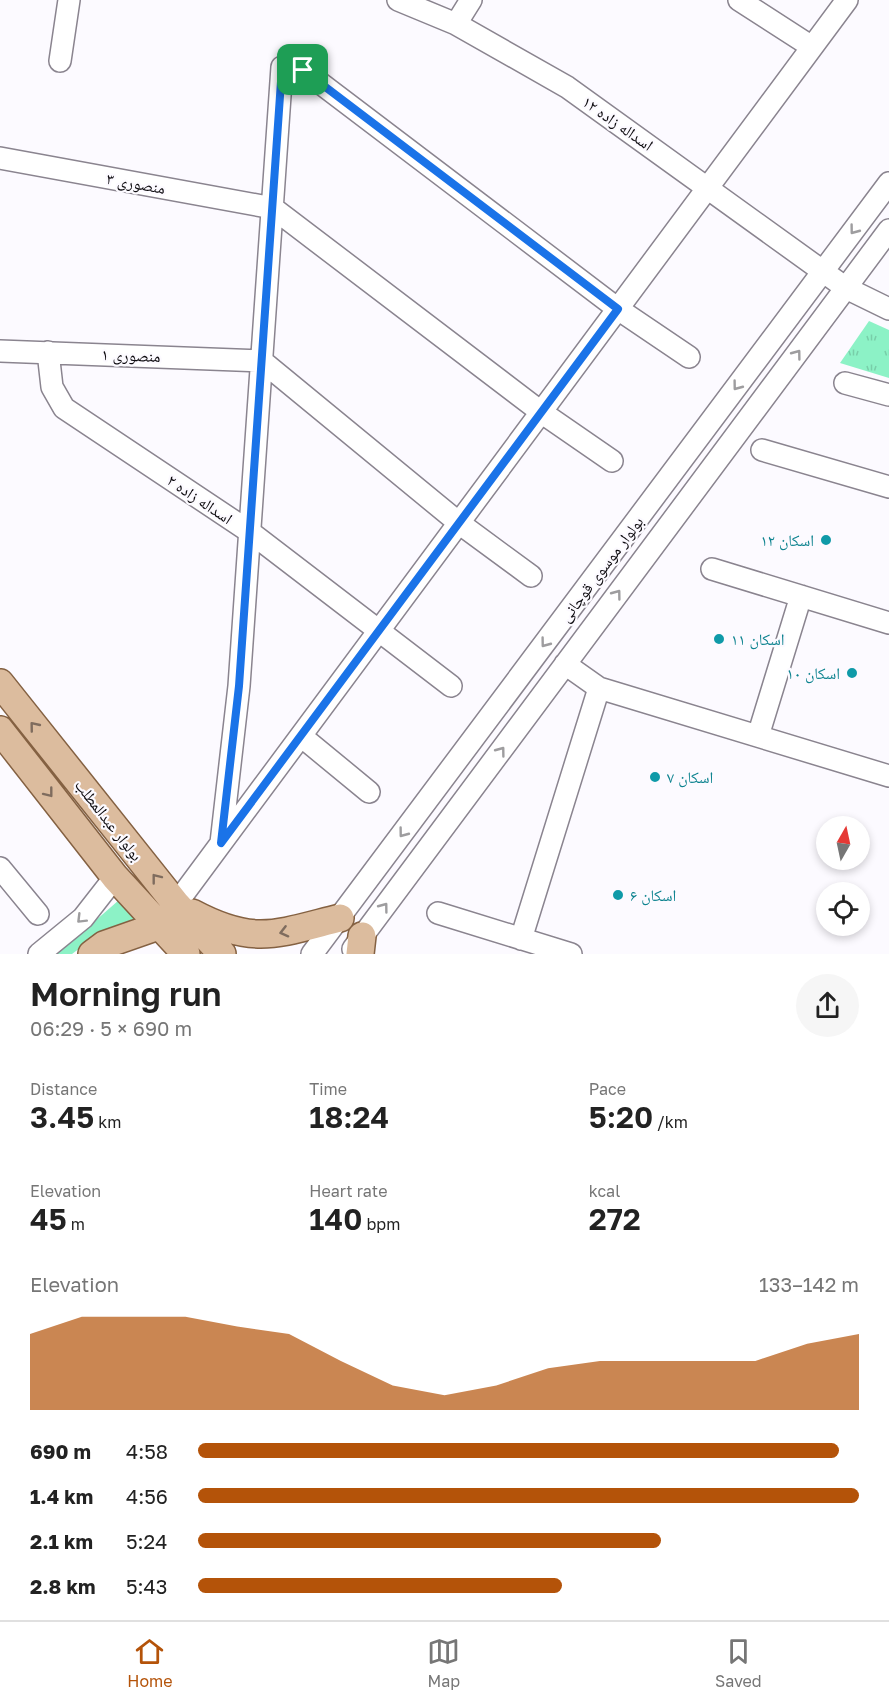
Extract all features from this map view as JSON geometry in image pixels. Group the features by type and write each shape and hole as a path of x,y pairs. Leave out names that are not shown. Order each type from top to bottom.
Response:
{"main road":[{"name":"بولوار عبدالمطلب","path":"0,683 186,954"},
{"name":"بولوار عبدالمطلب","path":"0,730 115,877 170,929 222,954"},
{"path":"92,954 104,945 170,929 224,929 270,936 340,918"}],"street":[{"path":"60,62 69,0"},
{"name":"اسداله زاده ۱۲","path":"398,0 456,24 567,87 709,186 846,288 889,309"},
{"path":"456,24 471,0"},
{"path":"739,0 812,47"},
{"path":"170,929 221,843 847,0"},
{"path":"221,843 239,686 282,67 303,70 618,309 688,357"},
{"name":"منصوری ۳","path":"0,158 273,208"},
{"name":"بولوار موسوی قوچانی","path":"312,954 889,183"},
{"path":"273,208 541,412 612,461"},
{"name":"بولوار موسوی قوچانی","path":"357,948 450,819 889,230"},
{"name":"منصوری ۱","path":"0,351 262,361"},
{"name":"اسداله زاده ۲","path":"48,352 52,387 64,408 250,532 451,686"},
{"path":"262,361 459,523 531,576"},
{"path":"845,383 889,395"},
{"path":"762,450 889,487"},
{"path":"712,569 889,623"},
{"path":"758,736 801,596"},
{"path":"565,664 598,688 889,776"},
{"path":"521,939 598,688"},
{"path":"301,736 369,792"},
{"path":"428,800 450,819"},
{"path":"0,868 38,914"},
{"path":"39,954 83,918 115,877"},
{"path":"438,913 571,954"}],"green space":[{"path":"869,321 889,330 889,378 840,363"},
{"path":"119,900 135,918 92,939 72,954 48,954 95,921"}],"place":[{"name":"اسکان ۱۲","path":"826,540"},
{"name":"اسکان ۱۱","path":"719,639"},
{"name":"اسکان ۱۰","path":"852,673"},
{"name":"اسکان ۷","path":"655,777"},
{"name":"اسکان ۶","path":"618,895"}],"route":[{"path":"282,67 303,70 618,309 221,843 239,686 282,67"}]}
